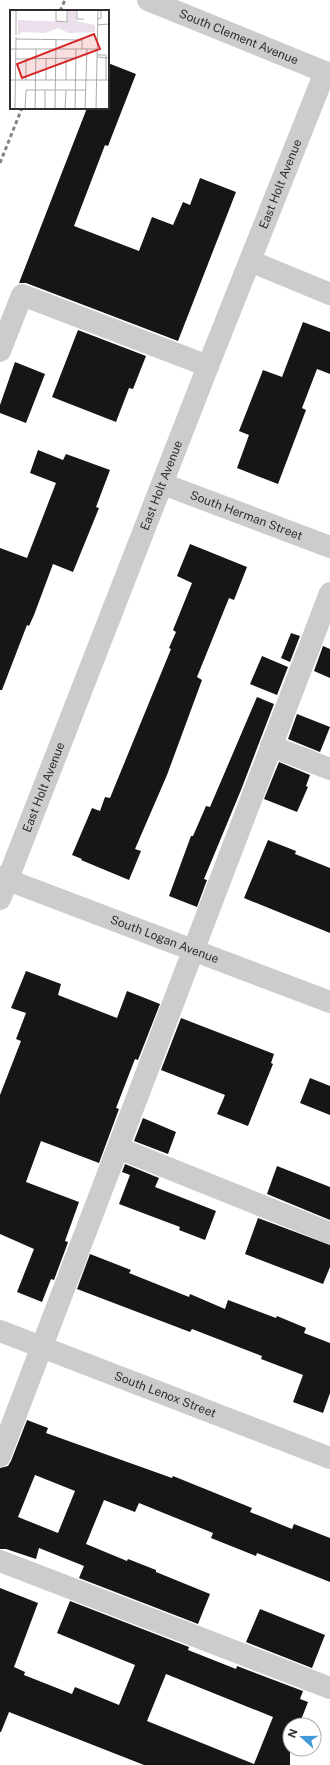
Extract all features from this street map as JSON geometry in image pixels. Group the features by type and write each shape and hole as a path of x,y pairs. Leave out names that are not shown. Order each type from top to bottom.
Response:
{"street":[{"name":"South Clement Avenue","path":"148,0 327,73"},
{"name":"East Holt Avenue","path":"2,885 163,484 250,261 327,73"},
{"path":"250,261 330,294"},
{"path":"0,351 22,295 208,366"},
{"name":"South Herman Street","path":"163,484 330,547"},
{"path":"0,1456 43,1347 193,949 330,593"},
{"path":"271,746 330,769"},
{"name":"South Logan Avenue","path":"2,885 193,949 330,1002"},
{"path":"118,1148 330,1233"},
{"name":"South Lenox Street","path":"0,1331 330,1458"},
{"path":"0,1561 330,1688"}],"building":[{"path":"109,63 136,74 108,146 105,145 74,226 139,251 152,217 173,225 183,202 190,205 200,178 236,192 178,341 26,283 19,283 87,109 109,109"},
{"path":"303,322 330,332 330,374 317,369 302,408 306,410 278,484 237,468 249,435 239,431 263,370 282,377"},
{"path":"78,330 146,356 133,389 129,388 116,422 52,397"},
{"path":"15,362 45,374 26,423 0,413 0,405"},
{"path":"38,450 63,460 66,454 110,470 96,507 99,508 73,572 53,564 34,615 29,626 27,625 2,690 0,690 0,548 27,558 56,483 30,473"},
{"path":"190,544 247,567 234,600 229,598 197,677 202,680 167,775 135,849 141,851 129,880 72,855 92,808 100,811 105,797 110,798 171,649 169,648 176,632 173,630 192,583 177,576"},
{"path":"291,633 300,636 290,662 281,658"},
{"path":"323,646 330,649 330,678 314,671"},
{"path":"262,656 288,667 277,695 250,684"},
{"path":"257,697 274,704 241,790 204,879 207,880 197,907 169,896 191,836 193,836 206,806 210,807"},
{"path":"297,714 330,727 320,752 288,739"},
{"path":"279,762 310,775 306,786 308,787 297,812 264,799"},
{"path":"268,840 296,851 295,854 330,868 330,933 244,898"},
{"path":"26,971 61,984 58,995 117,1018 127,991 160,1004 138,1060 135,1059 116,1108 119,1109 99,1163 41,1141 26,1182 79,1202 65,1241 68,1242 67,1245 54,1280 51,1279 42,1302 17,1292 34,1249 0,1234 0,1095 21,1041 16,1039 26,1013 11,1008"},
{"path":"181,1018 274,1054 271,1063 273,1064 248,1126 217,1114 225,1095 161,1070"},
{"path":"310,1078 330,1086 330,1115 300,1103"},
{"path":"143,1118 176,1132 168,1154 134,1141"},
{"path":"125,1164 159,1178 155,1187 216,1211 205,1240 179,1230 180,1227 119,1204 130,1175 122,1172"},
{"path":"277,1166 330,1187 330,1220 267,1194"},
{"path":"258,1218 330,1245 330,1267 323,1284 245,1254"},
{"path":"90,1254 131,1270 129,1273 189,1297 190,1294 225,1309 228,1300 276,1318 277,1316 306,1328 304,1333 330,1343 330,1393 323,1413 293,1402 303,1375 261,1359 262,1356 192,1329 190,1332 77,1289"},
{"path":"27,1420 48,1428 46,1433 172,1478 173,1476 252,1508 250,1512 292,1529 294,1524 330,1538 330,1582 257,1553 256,1556 211,1538 213,1533 139,1503 135,1512 104,1500 86,1544 127,1561 128,1559 156,1570 156,1572 210,1594 198,1624 79,1578 84,1566 39,1548 36,1559 6,1549 0,1549 0,1468 8,1466","holes":["35,1475 75,1491 58,1533 18,1517"]},
{"path":"0,1588 38,1603 14,1667 25,1672 24,1675 72,1694 75,1687 119,1705 135,1665 57,1633 70,1601 189,1647 188,1650 236,1669 237,1666 303,1691 300,1699 308,1702 302,1717 282,1717 282,1757 290,1757 290,1765 144,1765 9,1712 1,1732","holes":["166,1674 273,1717 254,1764 147,1721"]},
{"path":"260,1609 325,1635 312,1668 246,1642"}],"railway":[{"path":"60,10 65,0"},
{"path":"0,163 22,109"}]}
